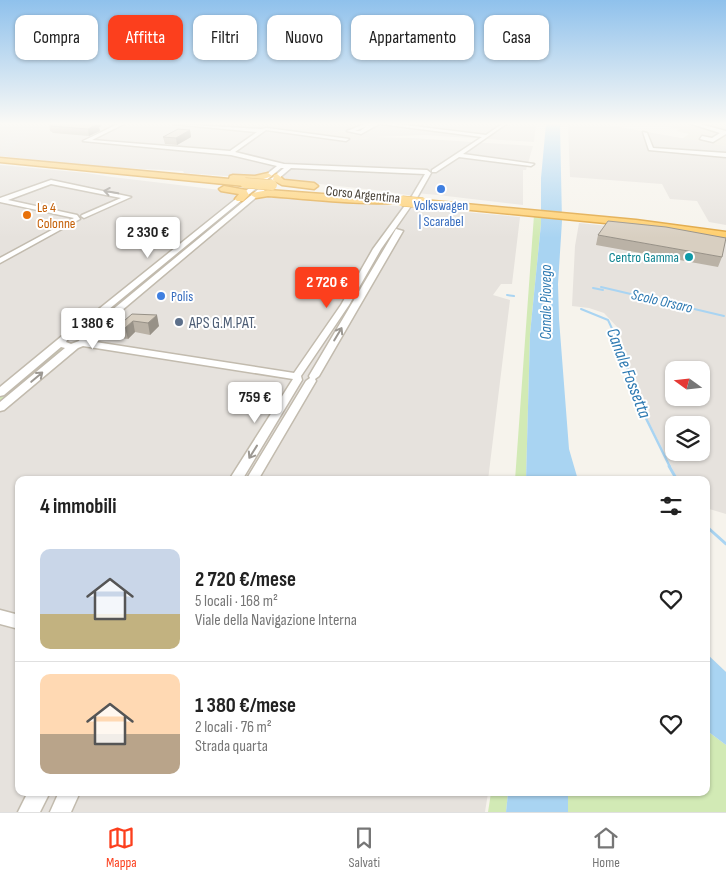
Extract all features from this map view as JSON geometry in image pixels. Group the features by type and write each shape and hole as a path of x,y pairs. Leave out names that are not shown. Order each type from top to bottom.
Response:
{"highway":[{"name":"Corso Argentina","path":"8,162 246,182 272,182 401,199 649,222 726,233"},
{"path":"83,169 231,189 244,193 240,199"},
{"path":"272,182 278,180 382,193 401,199"},
{"path":"231,189 244,188 253,181 246,182"},
{"path":"423,190 424,193 429,195 502,204 525,211"},
{"path":"256,195 268,193 377,201 401,199"},
{"path":"412,210 424,207 525,211"},
{"name":"Corso Argentina","path":"576,216 726,233"}],"street":[{"path":"269,162 290,166 431,172"},
{"path":"254,476 313,378 373,258 383,253 415,196 431,172 447,162"},
{"path":"514,162 531,164"},
{"path":"0,394 61,343 67,346 78,340 88,320 240,199 272,182 282,165"},
{"path":"0,408 78,340 155,280 290,166"},
{"path":"237,476 297,376 349,306 412,210 431,172"},
{"path":"0,262 79,217 128,197 50,182 1,200"},
{"path":"1,200 79,217"},
{"path":"182,246 193,248"},
{"path":"142,278 155,280"},
{"path":"78,340 297,376 307,372 313,378"},
{"path":"0,617 15,621"},
{"path":"28,812 38,796"},
{"path":"60,812 68,796"}],"shaded area":[{"path":"53,162 528,162 526,170 523,170 523,205 415,193 413,196 283,180 184,173 183,171 99,167"},
{"path":"569,162 726,162 726,225 709,222 697,201 670,199 662,184 570,177"},
{"path":"0,165 86,173 237,192 520,217 512,284 501,284 493,295 510,300 488,476 15,476 15,796 488,796 485,812 0,812"},
{"path":"579,223 666,232 726,242 726,514 710,509 710,476 676,476 668,461 710,461 710,416 665,416 665,454 637,398 619,329 604,313 589,308 572,306 575,246"}],"green space":[{"path":"534,215 541,215 530,334 526,476 515,476"},
{"path":"60,347 65,349 0,405 0,397"},
{"path":"710,733 726,745 726,812 568,812 568,796 710,796"},
{"path":"491,796 508,796 506,812 488,812"}],"water":[{"name":"Canale Piovego","path":"542,162 561,162 562,221 558,284 559,319 569,449 577,476 526,476 530,334 541,224"},
{"path":"710,657 726,672 726,745 710,733"},
{"path":"508,796 568,796 568,812 506,812"}],"building":[{"path":"608,221 666,227 726,238 722,257 598,235"},
{"path":"132,314 157,315 148,323 133,321 125,328 117,327"}],"waterway":[{"name":"Scolo Orsaro","path":"601,287 724,316"},
{"name":"Scolo Orsaro","path":"593,288 603,290"},
{"name":"Canale Fossetta","path":"507,295 514,296"},
{"name":"Canale Fossetta","path":"581,309 608,320 621,348"},
{"name":"Canale Fossetta","path":"621,347 637,400 670,467"},
{"name":"Canale Fossetta","path":"669,466 675,476"},
{"name":"Canale Fossetta","path":"710,530 726,544"}],"place":[{"name":"Volkswagen | Scarabel","path":"441,189"},
{"name":"Le 4 Colonne","path":"27,215"},
{"name":"Centro Gamma","path":"689,257"},
{"name":"Polis","path":"161,296"},
{"name":"APS G.M.PAT.","path":"179,322"}]}
